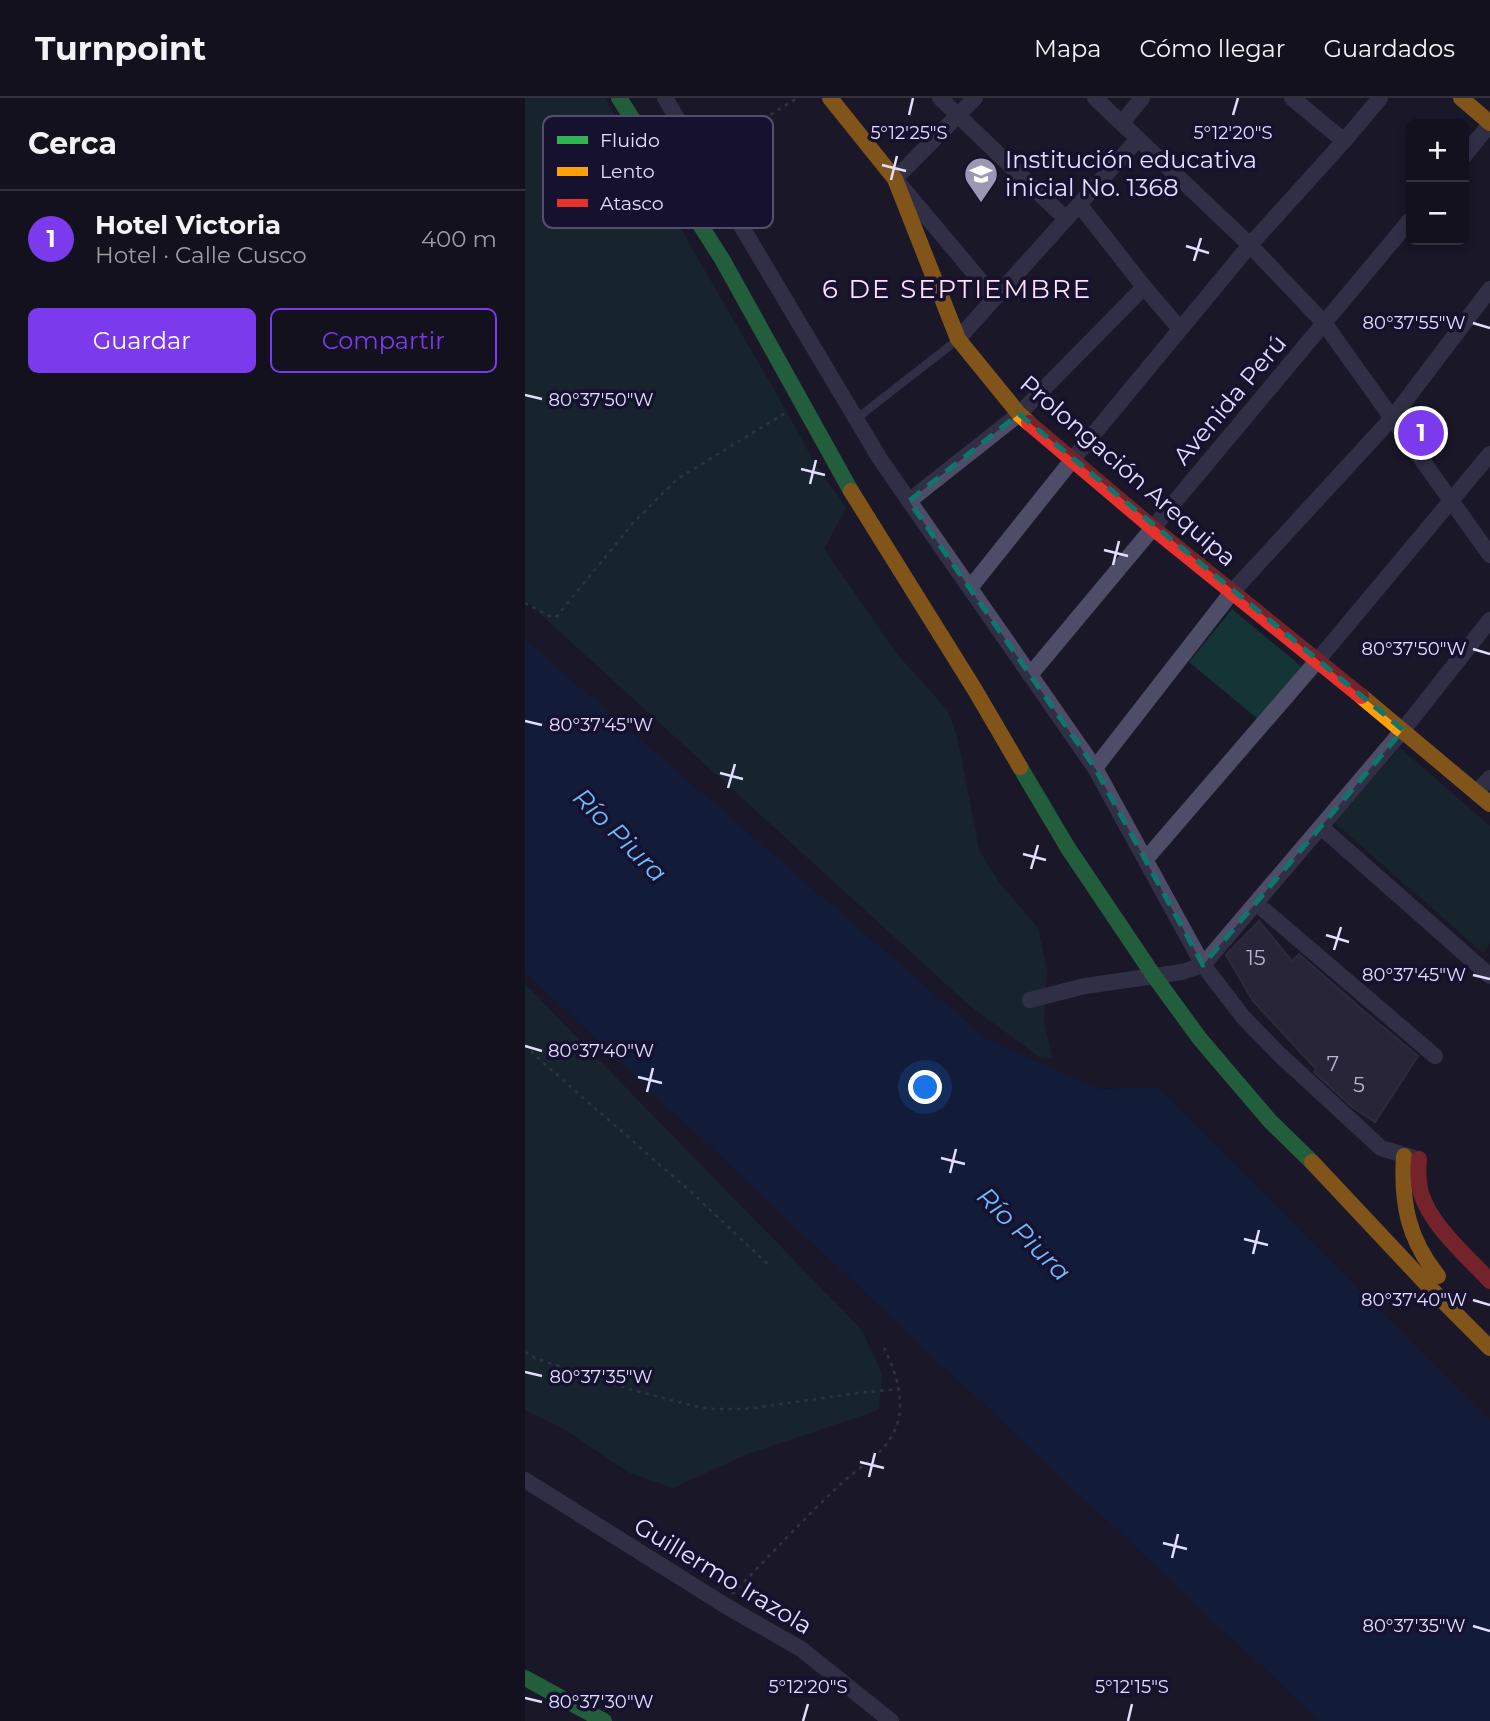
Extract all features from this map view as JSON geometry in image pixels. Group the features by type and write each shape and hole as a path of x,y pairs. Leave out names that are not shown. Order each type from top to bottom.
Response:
{"street":[{"path":"619,98 631,116"},
{"path":"665,98 676,116"},
{"path":"940,98 1066,219"},
{"path":"975,98 895,179 995,298"},
{"path":"1095,98 1250,245 1324,323 1490,555"},
{"path":"1122,123 1142,98"},
{"path":"1293,98 1344,141"},
{"path":"970,588 1250,245 1380,98"},
{"path":"1461,98 1490,124 1469,150"},
{"name":"Prolongación Arequipa","path":"832,99 895,179 958,339 1019,414 1153,528 1403,730 1490,804"},
{"path":"958,339 1138,139"},
{"path":"1079,204 1180,329"},
{"name":"Avenida Perú","path":"1030,675 1406,225"},
{"path":"702,228 852,494 975,690 1068,848 1154,976 1200,1039 1270,1121 1490,1348"},
{"path":"743,228 880,459 1095,768 1203,965 1243,1017 1381,1148 1412,1157"},
{"path":"909,501 1019,414 1144,287"},
{"path":"1095,768 1232,592 1392,417 1490,289"},
{"path":"1146,859 1317,661 1490,454"},
{"path":"1030,1000 1085,986 1182,972 1203,965 1403,730 1490,620"},
{"path":"1477,792 1490,778"},
{"path":"1321,827 1490,976"},
{"path":"1256,902 1435,1056"},
{"path":"1412,1157 1420,1190 1429,1210 1490,1281"},
{"path":"1412,1157 1402,1188 1406,1212 1419,1252 1490,1331"},
{"name":"Guillermo Irazola","path":"525,1480 723,1604 801,1649 891,1721"},
{"path":"525,1678 604,1721"}],"lane":[{"path":"856,419 958,339"}],"path":[{"path":"768,116 797,98"},
{"path":"525,603 551,617 557,616 635,522 677,479 801,403"},
{"path":"525,1045 771,1267"},
{"path":"723,1604 842,1482 876,1455 891,1438 899,1415 899,1389 892,1363 884,1348"},
{"path":"525,1352 537,1359 629,1389 713,1409 746,1409 899,1389"}],"highlighted area":[{"path":"1019,414 1403,730 1203,965 1095,768 909,501"}],"green space":[{"path":"525,98 605,98 615,116 543,116 543,228 680,228 815,463 846,508 824,549 897,654 948,711 958,740 979,850 1000,884 1038,928 1047,971 1044,1020 1052,1058 1042,1059 970,1006 525,600"},
{"path":"1232,609 1302,667 1259,720 1189,662"},
{"path":"1400,748 1490,826 1490,943 1483,953 1334,822"},
{"path":"525,984 861,1329 882,1373 879,1410 745,1455 673,1488 628,1472 564,1429 525,1410"}],"water":[{"name":"Río Piura","path":"525,640 985,1038 1098,1089 1158,1088 1490,1421 1490,1721 1320,1721 525,972"}],"building":[{"path":"1259,921 1292,961 1299,954 1418,1056 1375,1122 1352,1107 1314,1072 1316,1069 1253,1001 1226,955"}],"traffic: fast":[{"path":"619,98 631,116"},
{"path":"702,228 851,491"},
{"path":"1020,767 1068,848 1200,1039 1270,1121 1312,1162"},
{"path":"525,1678 604,1721"}],"traffic: slow":[{"path":"830,98 895,179 958,339 1029,423"},
{"path":"1461,98 1490,123"},
{"path":"851,491 1020,767"},
{"path":"1361,696 1490,804"},
{"path":"1404,1156 1404,1189 1409,1220 1420,1248 1438,1276"},
{"path":"1312,1162 1490,1348"}],"traffic: jam":[{"path":"1029,423 1153,528 1361,696"},
{"path":"1419,1159 1420,1189 1426,1205 1441,1229 1490,1281"}],"place":[{"name":"Institución educativa inicial No. 1368","path":"981,204"},
{"name":"Hotel Victoria","path":"1421,433"}],"district":[{"name":"6 DE SEPTIEMBRE","path":"957,289"}]}
